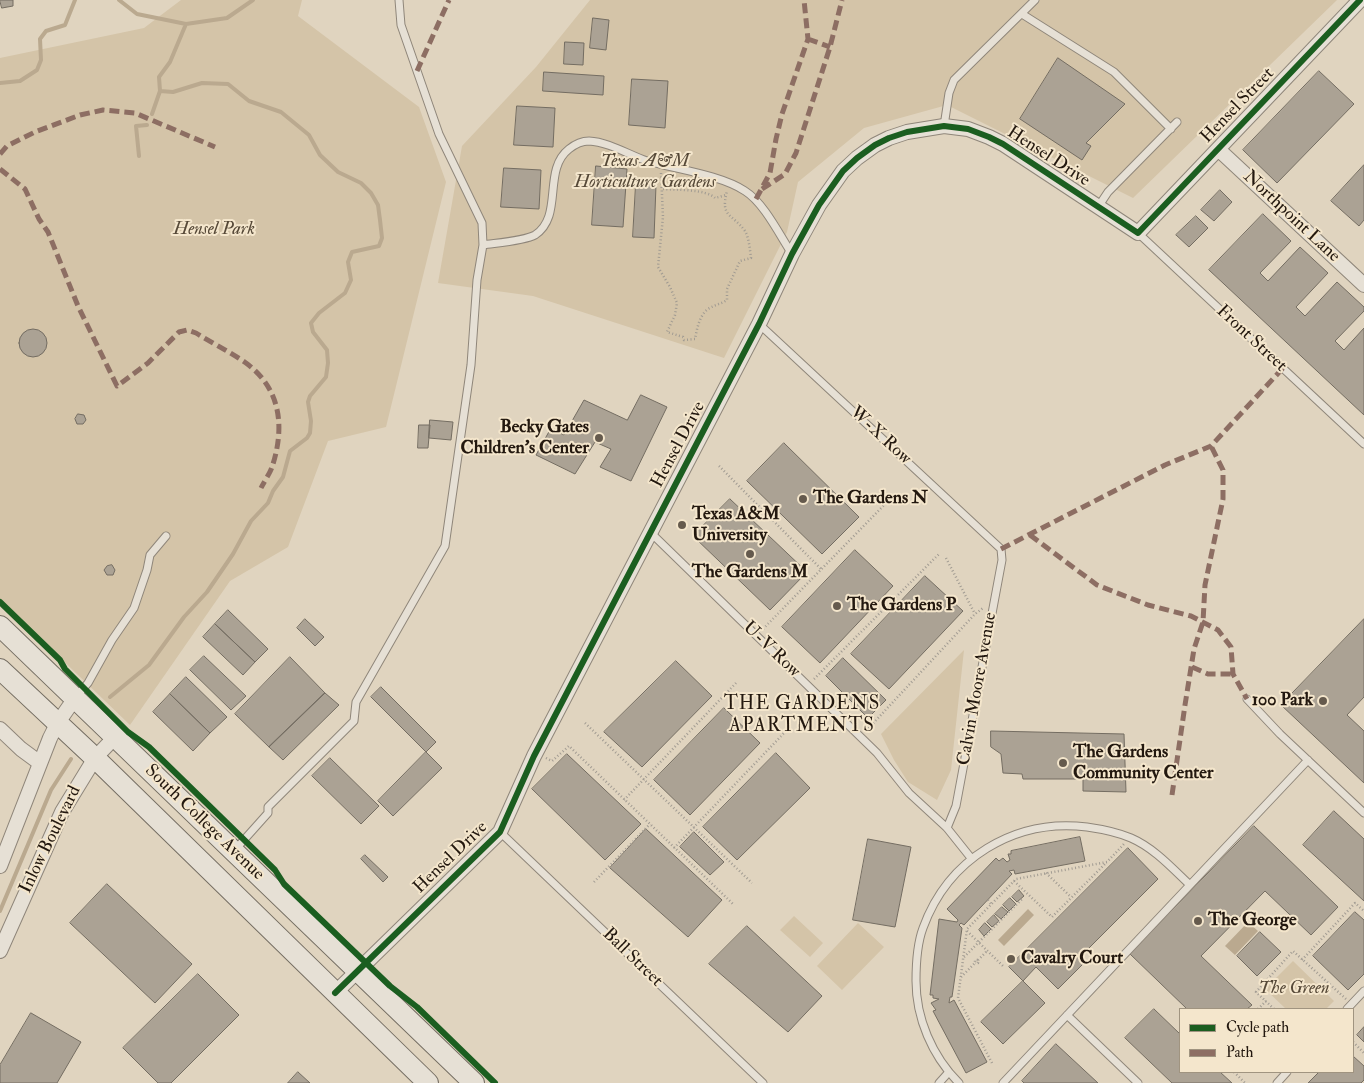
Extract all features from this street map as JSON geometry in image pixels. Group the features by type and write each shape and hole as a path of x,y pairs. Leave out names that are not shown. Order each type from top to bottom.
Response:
{"main road":[{"name":"South College Avenue","path":"0,626 474,1083"},
{"name":"South College Avenue","path":"0,669 95,758 428,1083"},
{"path":"213,874 233,852"}],"street":[{"name":"Hensel Street","path":"1138,233 1360,0"},
{"name":"Hensel Drive","path":"335,992 500,832 536,753 759,324 792,254 819,205 843,171 857,158 888,138 944,126 968,129 1003,144 1138,233"},
{"name":"Northpoint Lane","path":"1218,149 1364,285"},
{"name":"Inlow Boulevard","path":"0,866 57,724 75,698"},
{"path":"0,728 21,749 40,763"},
{"name":"Inlow Boulevard","path":"0,951 54,828 70,797 95,758 115,737"}],"lane":[{"path":"233,852 268,813 268,807 354,721 356,702 445,546 471,365 477,280 483,246 482,223 439,134 401,25 399,0"},
{"path":"944,126 949,94 954,80 1035,0"},
{"path":"1022,14 1114,72 1171,128"},
{"path":"1098,207 1108,192 1176,122"},
{"path":"483,246 534,235 546,223 551,206 557,164 563,154 578,144 588,141 598,142 659,164 729,183 744,190 756,199 792,254"},
{"name":"Front Street","path":"1138,233 1364,444"},
{"name":"W-X Row","path":"759,324 1001,549"},
{"name":"U-V Row","path":"650,532 877,753 909,793 947,828 971,858"},
{"name":"Inlow Boulevard","path":"75,698 88,683 112,640 134,608 150,555 166,536"},
{"name":"Calvin Moore Avenue","path":"947,828 956,806 1002,560 1001,549"},
{"path":"1247,700 1364,813"},
{"path":"1003,1083 1308,760"},
{"path":"959,1083 948,1073 931,1046 921,1017 916,993 916,962 922,929 935,901 951,878 971,858 997,842 1025,830 1050,826 1103,829 1130,837 1146,846 1190,885"},
{"name":"Ball Street","path":"500,832 763,1083"},
{"path":"1349,1007 1364,991"},
{"path":"1067,1015 1138,1083"},
{"path":"939,1083 948,1073"},
{"path":"1277,1083 1286,1073"}],"path":[{"path":"659,164 663,189 663,216 658,267 670,287 677,304 675,315 667,332 683,337 684,340 695,339 697,325 707,310 727,300 727,289 740,262 751,258 746,232 727,213 724,204 729,183"},
{"path":"663,189 699,192 711,195 714,198 726,195"},
{"path":"719,466 822,570"},
{"path":"757,636 886,503"},
{"path":"808,686 940,553"},
{"path":"946,558 974,614"},
{"path":"861,737 974,614 994,601"},
{"path":"624,800 736,683"},
{"path":"585,723 752,883"},
{"path":"674,848 785,732"},
{"path":"536,753 552,761 569,746 733,904"},
{"path":"594,882 650,824"},
{"path":"1014,881 1052,917 1130,837"},
{"path":"992,1063 958,998 967,929 1016,878 1107,862"},
{"path":"1046,873 1071,897"},
{"path":"963,958 1022,899"},
{"path":"988,900 991,904"},
{"path":"1302,960 1355,902 1364,911"},
{"path":"967,931 1004,966"},
{"path":"960,978 975,963 975,960 978,960 987,951"},
{"path":"1273,1008 1256,992 1293,951 1349,1007"},
{"path":"1259,1008 1266,1001"},
{"path":"1354,1043 1364,1053"},
{"path":"1235,1073 1246,1083"}],"green space":[{"name":"Hensel Park","path":"181,0 302,0 298,16 419,107 446,182 386,427 328,441 288,547 230,581 130,725 0,600 0,58 144,28"},
{"name":"Texas A&M Horticulture Gardens","path":"590,0 1337,0 1133,198 947,105 864,128 798,182 787,232 724,358 533,296 438,283 462,146 536,67"},
{"path":"964,650 951,770 937,800 908,782 881,734"},
{"path":"794,916 823,943 810,957 780,930"},
{"path":"858,923 884,947 842,990 817,966"},
{"name":"The Green","path":"1293,961 1334,1001 1327,1008 1285,1008 1265,989"}],"shaded area":[{"path":"1028,909 1034,915 1004,946 998,940"},
{"path":"1248,922 1258,931 1235,955 1225,946"}],"building":[{"path":"0,0 13,0 13,6 2,8"},
{"path":"593,18 609,20 606,50 590,48"},
{"path":"565,42 584,43 583,65 564,64"},
{"path":"1058,58 1125,104 1086,143 1091,146 1082,160 1020,119"},
{"path":"1319,71 1354,104 1277,183 1243,150"},
{"path":"544,72 604,76 603,95 543,91"},
{"path":"632,79 668,81 665,128 629,125"},
{"path":"517,106 555,108 553,147 514,145"},
{"path":"1364,165 1364,220 1359,226 1331,201"},
{"path":"596,166 627,169 623,227 592,225"},
{"path":"504,168 541,170 539,209 501,207"},
{"path":"636,184 656,185 654,238 633,237"},
{"path":"1220,190 1232,202 1214,221 1201,210"},
{"path":"1263,214 1291,241 1260,273 1268,281 1300,247 1328,273 1296,307 1305,316 1337,282 1364,307 1364,311 1335,341 1344,350 1364,328 1364,415 1209,270"},
{"path":"1196,216 1208,228 1189,247 1176,235"},
{"path":"33,329 43,333 47,343 43,353 33,357 23,353 19,343 23,333"},
{"name":"Becky Gates Children's Center","path":"641,395 667,407 631,481 600,467 611,449 595,442 575,474 536,455 551,428 564,435 584,400 627,420"},
{"path":"78,414 84,415 86,420 83,424 77,424 75,419"},
{"path":"430,420 453,422 451,440 429,438"},
{"path":"419,425 430,425 428,448 418,448"},
{"name":"The Gardens N","path":"784,443 859,517 822,554 747,481"},
{"name":"The Gardens M","path":"730,499 807,572 770,610 693,536"},
{"name":"The Gardens P","path":"855,550 893,586 820,663 782,627"},
{"path":"112,565 115,570 113,575 107,575 104,570 107,566"},
{"path":"925,576 963,611 889,689 851,654"},
{"path":"228,610 268,649 255,662 215,624"},
{"path":"305,619 324,637 315,646 297,628"},
{"name":"100 Park","path":"1364,619 1364,697 1347,715 1364,731 1364,783 1281,705"},
{"path":"215,624 255,662 243,675 203,637"},
{"path":"204,656 246,696 231,710 190,670"},
{"path":"290,657 325,693 269,747 235,714"},
{"path":"843,658 886,700 868,718 826,676"},
{"path":"676,661 712,696 642,767 604,732"},
{"path":"186,677 227,717 210,733 170,694"},
{"path":"381,687 436,742 426,752 371,697"},
{"path":"325,693 339,705 283,760 269,747"},
{"path":"170,694 210,733 193,751 153,712"},
{"path":"724,708 760,743 690,815 654,780"},
{"name":"The Gardens Community Center","path":"991,731 1124,734 1126,792 1083,791 1083,779 1023,779 1022,774 1003,773 1001,754 991,747"},
{"path":"426,752 442,768 393,816 378,801"},
{"path":"776,753 810,788 737,860 703,827"},
{"path":"567,754 641,824 605,860 532,789"},
{"path":"330,758 379,806 361,824 312,776"},
{"path":"1334,811 1364,839 1364,901 1303,845"},
{"name":"The George","path":"1254,826 1338,907 1311,935 1265,891 1201,956 1252,1005 1248,1008 1186,1008 1130,954"},
{"path":"646,829 722,900 688,937 610,868"},
{"path":"694,832 724,862 710,875 680,847"},
{"path":"1080,837 1085,861 1015,874 1014,870 1009,871 1012,874 964,925 961,923 959,925 962,928 952,997 950,997 949,1003 954,1000 987,1062 966,1073 933,1011 936,1010 931,1003 939,999 933,998 933,995 930,995 939,919 957,922 958,920 947,909 996,858 999,861 1003,858 1007,862 1010,860 1008,854 1011,854 1011,851"},
{"path":"868,839 911,847 895,927 853,920"},
{"path":"1128,848 1158,879 1078,959 1083,964 1058,989 1036,967 1023,981 1009,967"},
{"path":"365,855 388,877 383,882 361,859"},
{"path":"107,884 192,964 155,1003 70,923"},
{"path":"1019,890 1024,896 1017,902 1012,897"},
{"path":"1010,898 1016,904 1009,911 1003,905"},
{"path":"1002,907 1008,912 1001,919 995,914"},
{"path":"1355,912 1364,920 1364,974 1348,990 1313,956"},
{"path":"994,915 999,921 992,927 987,922"},
{"path":"985,923 991,929 984,936 979,930"},
{"path":"747,926 822,996 788,1032 709,964"},
{"path":"1260,932 1281,952 1257,976 1237,956"},
{"path":"198,974 239,1015 171,1083 158,1083 123,1048"},
{"path":"1023,981 1045,1003 1003,1044 981,1022"},
{"path":"1154,1009 1179,1033 1179,1073 1221,1073 1232,1083 1172,1083 1125,1038"},
{"path":"31,1013 81,1042 57,1083 0,1083 0,1065"},
{"path":"1364,1027 1364,1042 1357,1035"},
{"path":"1056,1044 1098,1083 1024,1083 1022,1081"},
{"path":"1354,1057 1364,1066 1364,1080 1361,1083 1308,1083 1318,1073 1354,1073"},
{"path":"298,1072 310,1083 288,1083"}],"waterway":[{"path":"0,83 20,81 37,70 41,60 40,39 46,31 65,25 75,0"},
{"path":"119,0 137,14 186,24 227,18 253,0"},
{"path":"110,697 149,665 184,617 207,592 233,554 251,521 268,503 273,491 283,477 290,451 307,438 310,433 311,421 308,402 310,396 326,377 328,363 327,350 313,332 311,323 319,313 345,293 351,280 348,262 352,252 379,246 382,238 378,205 371,193 361,183 338,172 320,155 309,135 281,112 249,101 228,84 202,83 173,92 160,91 159,77 170,62 186,24"},
{"path":"152,114 160,91"},
{"path":"139,156 136,126 147,125"},
{"path":"0,911 51,790 71,759"}],"marked path":[{"path":"417,71 449,0"},
{"path":"756,199 770,173 782,114 808,39 804,0"},
{"path":"762,189 785,174 796,153 830,47 842,0"},
{"path":"808,39 830,47"},
{"path":"0,154 7,146 35,132 80,115 103,110 135,113 215,147"},
{"path":"0,169 25,189 39,219 48,232 78,306 117,386 148,363 179,332 187,330 196,333 234,355 257,373 273,396 279,421 279,435 273,464 261,488"},
{"path":"1001,549 1165,465 1211,446 1283,368"},
{"path":"1172,795 1194,649 1203,622 1205,585 1223,499 1223,470 1211,446"},
{"path":"1030,535 1097,585 1148,605 1191,616 1218,630 1231,647 1233,674 1247,699"},
{"path":"1192,667 1208,674 1233,674"}],"cycle path":[{"path":"335,993 500,832 534,756 759,324 792,254 819,205 843,171 875,145 889,138 907,132 944,126 968,129 1003,144 1138,233 1360,0"},
{"path":"0,602 60,660 65,669 128,732 149,747 275,870 284,884 390,986 417,1007 495,1083"}],"place":[{"name":"Becky Gates Children's Center","path":"599,438"},
{"name":"The Gardens N","path":"803,499"},
{"name":"Texas A&M University","path":"682,525"},
{"name":"The Gardens M","path":"750,554"},
{"name":"The Gardens P","path":"837,606"},
{"name":"100 Park","path":"1323,701"},
{"name":"The Gardens Community Center","path":"1063,763"},
{"name":"The George","path":"1198,921"},
{"name":"Cavalry Court","path":"1011,959"}],"district":[{"name":"THE GARDENS APARTMENTS","path":"802,716"}]}
